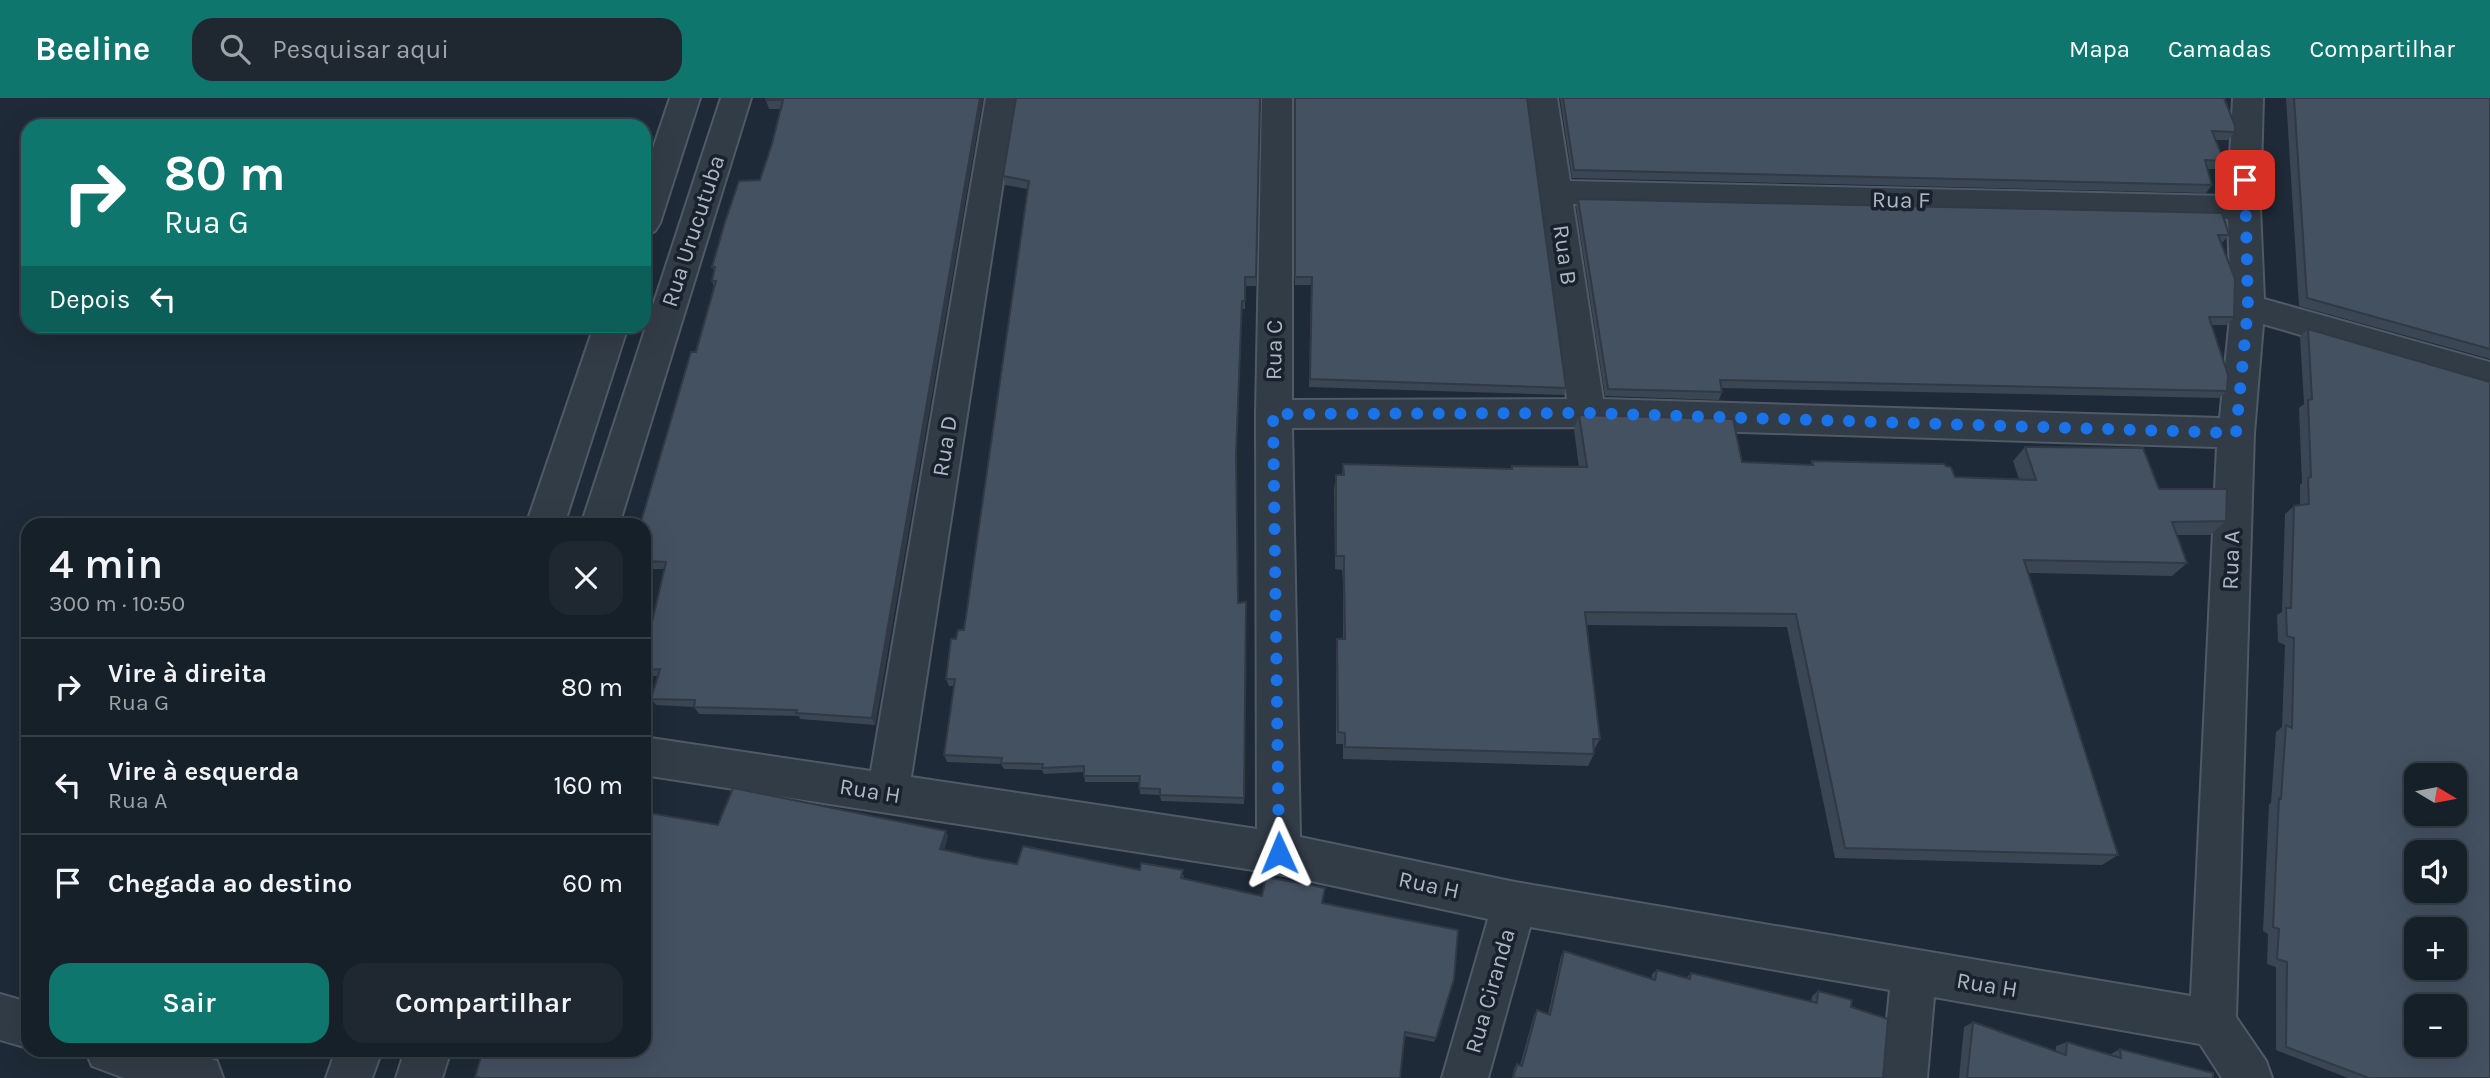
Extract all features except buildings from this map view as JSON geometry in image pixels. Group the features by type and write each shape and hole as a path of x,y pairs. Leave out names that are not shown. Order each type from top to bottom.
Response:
{"street":[{"path":"651,202 685,98"},
{"name":"Rua Urucutuba","path":"602,518 736,98"},
{"name":"Rua D","path":"888,793 1001,98"},
{"name":"Rua C","path":"1277,98 1273,414 1279,853"},
{"name":"Rua B","path":"1542,98 1587,413"},
{"name":"Rua A","path":"2213,1023 2236,433 2248,307 2244,208 2248,98"},
{"name":"Rua F","path":"1557,192 2244,208"},
{"path":"2248,307 2490,376"},
{"path":"602,518 547,518 609,333"},
{"path":"1273,414 1587,413 2236,433"},
{"path":"577,428 630,428"},
{"name":"Rua H","path":"651,757 1279,853 1515,903 2213,1023"},
{"name":"Rua Ciranda","path":"1465,1078 1515,903"},
{"path":"1904,1078 1914,973"},
{"path":"0,1017 21,1023"},
{"path":"2213,1023 2249,1078"},
{"path":"131,1057 200,1078"},
{"path":"349,1078 356,1057"},
{"path":"419,1078 426,1057"}],"route":[{"path":"1279,853 1273,414 1587,413 2236,433 2248,307 2245,180"}]}
